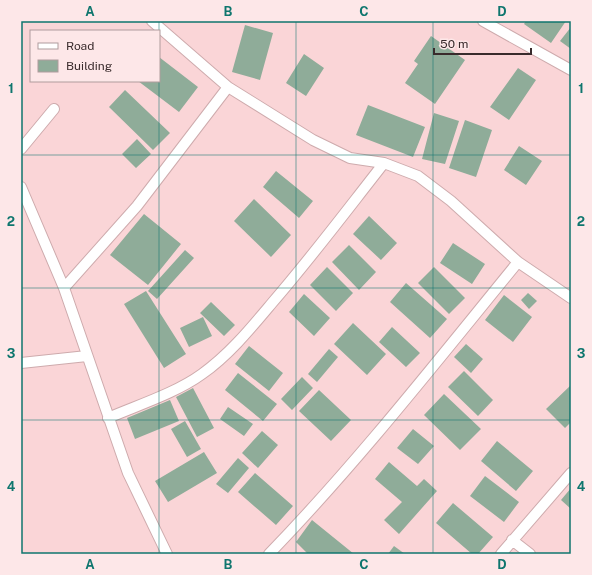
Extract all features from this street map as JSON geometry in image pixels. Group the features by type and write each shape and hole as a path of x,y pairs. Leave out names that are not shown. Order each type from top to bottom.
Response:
{"street":[{"path":"152,21 228,87 313,140 350,158 384,162 418,176 451,201 518,262 571,298"},
{"path":"483,21 571,70"},
{"path":"64,288 137,206 228,87"},
{"path":"21,149 54,109"},
{"path":"108,418 177,388 214,365 248,331 295,277 384,162"},
{"path":"21,187 64,288 128,474 167,554"},
{"path":"269,554 298,524 378,434 518,262"},
{"path":"21,363 87,356"},
{"path":"501,554 571,473"},
{"path":"512,540 530,554"}],"building":[{"path":"526,21 566,21 551,43 524,24"},
{"path":"245,25 273,33 260,80 232,72"},
{"path":"571,27 571,49 560,41"},
{"path":"431,36 465,60 435,104 405,83 418,64 414,61"},
{"path":"304,54 324,68 306,96 286,83"},
{"path":"160,58 198,87 179,112 139,82 160,82"},
{"path":"518,68 536,80 509,120 490,107"},
{"path":"125,90 170,133 153,150 109,107"},
{"path":"368,105 425,127 413,157 356,135"},
{"path":"434,113 459,121 445,164 422,159"},
{"path":"465,120 492,130 476,177 449,168"},
{"path":"137,139 151,154 136,168 122,154"},
{"path":"519,146 542,161 526,185 504,170"},
{"path":"276,171 313,201 299,218 263,187"},
{"path":"254,199 291,235 271,257 234,221"},
{"path":"144,214 181,244 148,285 110,255"},
{"path":"369,216 397,243 381,260 353,234"},
{"path":"453,243 485,264 472,284 440,263"},
{"path":"349,245 376,272 359,290 332,262"},
{"path":"185,250 194,258 157,299 148,291"},
{"path":"327,267 353,293 336,311 310,285"},
{"path":"434,267 465,298 449,314 418,283"},
{"path":"406,283 447,319 430,338 390,302"},
{"path":"146,291 186,354 164,368 124,304"},
{"path":"528,293 537,301 529,309 521,300"},
{"path":"304,294 330,318 314,336 289,312"},
{"path":"504,295 532,317 513,342 485,320"},
{"path":"211,302 235,325 224,336 200,313"},
{"path":"203,317 212,336 189,347 180,328"},
{"path":"353,323 386,354 367,375 334,344"},
{"path":"392,327 420,353 406,367 379,342"},
{"path":"466,344 483,359 471,373 454,357"},
{"path":"249,346 283,373 269,391 235,364"},
{"path":"329,349 338,357 317,382 308,374"},
{"path":"464,371 493,400 478,416 448,387"},
{"path":"238,373 277,404 263,421 225,390"},
{"path":"302,377 313,388 292,410 281,399"},
{"path":"571,385 571,422 565,428 546,409"},
{"path":"193,388 214,428 197,437 176,397"},
{"path":"319,390 351,420 331,441 299,411"},
{"path":"444,394 481,429 460,450 424,415"},
{"path":"170,400 179,421 135,439 127,418"},
{"path":"228,407 253,424 244,436 220,419"},
{"path":"185,421 201,449 187,457 171,429"},
{"path":"413,429 434,446 418,464 397,448"},
{"path":"262,431 278,445 258,468 242,453"},
{"path":"497,441 533,471 516,491 481,461"},
{"path":"204,452 217,473 168,502 155,481"},
{"path":"238,458 249,468 228,493 216,484"},
{"path":"389,462 417,486 424,479 437,491 399,534 384,520 402,502 375,479"},
{"path":"255,473 293,506 276,525 238,492"},
{"path":"485,476 519,502 504,522 470,496"},
{"path":"571,488 571,509 561,500"},
{"path":"453,503 493,537 478,554 472,554 436,523"},
{"path":"312,520 354,554 308,554 296,542"},
{"path":"394,546 405,554 388,554"}]}
